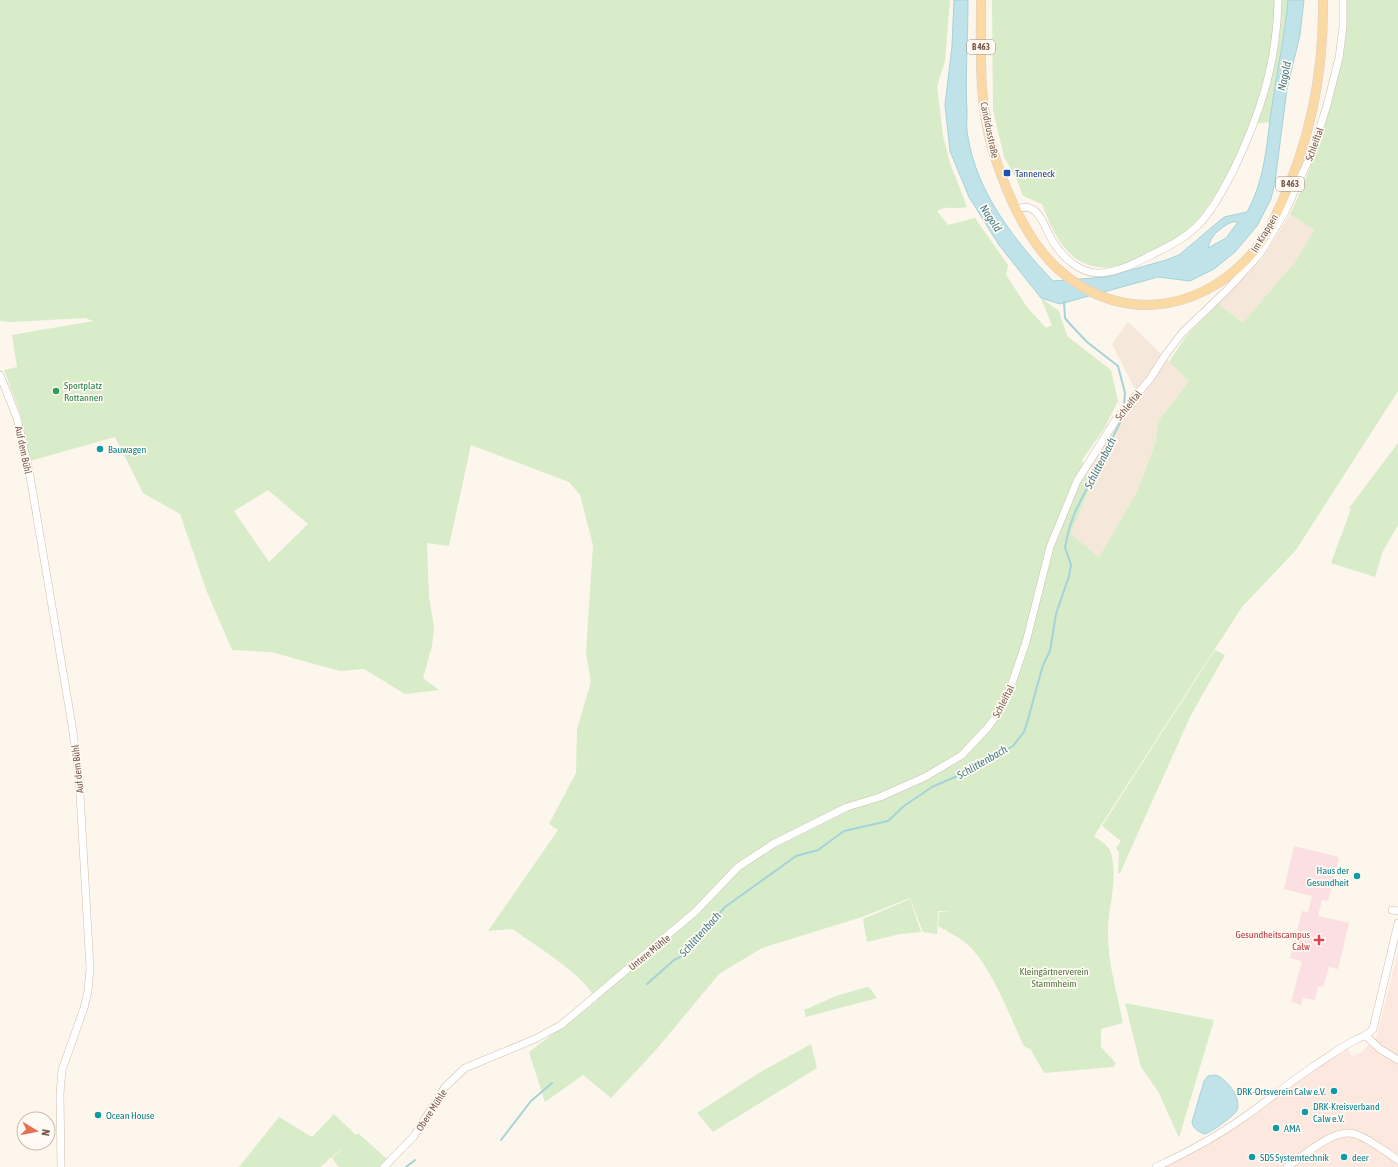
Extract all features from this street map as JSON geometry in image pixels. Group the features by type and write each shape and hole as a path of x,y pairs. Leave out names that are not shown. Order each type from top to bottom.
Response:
{"main road":[{"name":"Candidusstraße","path":"981,0 981,67 986,121 998,163 1017,209 1033,239 1057,268"},
{"name":"Im Krappen","path":"1057,268 1084,288 1099,296 1129,303 1159,305 1191,298 1209,290 1225,280 1250,256 1262,240 1272,222 1289,185 1309,124 1319,66 1323,0"}],"street":[{"path":"1017,209 1022,207 1035,210 1040,215 1054,244 1068,260 1078,267 1099,273 1122,269 1188,235 1208,214 1220,197 1247,141 1262,102 1273,62 1278,0"},
{"name":"Schleiftal","path":"804,829 847,807 893,792 925,777 962,755 989,726 1000,710 1014,679 1026,642 1050,547 1077,481 1117,418 1150,379 1182,333 1227,290 1260,254 1285,212 1313,150 1327,105 1339,58 1343,27 1342,0"},
{"name":"Auf dem Bühl","path":"0,375 17,418 28,470 79,777 90,968 88,991 84,1008 62,1070 60,1094 61,1167"},
{"name":"Untere Mühle","path":"483,1060 510,1051 561,1025 696,912 738,867 773,844 804,829"},
{"path":"1156,1167 1184,1154 1244,1118 1293,1080 1356,1039 1366,1036 1373,1029 1398,923"},
{"path":"1366,1036 1380,1049 1398,1060"},
{"name":"Obere Mühle","path":"384,1167 414,1136 445,1087 465,1068 483,1060"},
{"path":"1287,1167 1335,1135 1346,1132 1364,1139 1398,1160"}],"shaded area":[{"path":"1290,214 1314,230 1295,262 1243,324 1218,304 1263,258"},
{"path":"1128,322 1189,381 1159,420 1155,444 1137,492 1099,557 1071,534 1090,487 1086,472 1135,389 1112,344"},
{"name":"Gesundheitscampus Calw","path":"1294,846 1339,857 1328,901 1322,900 1318,916 1349,923 1338,969 1329,967 1323,987 1318,986 1315,1000 1303,998 1301,1005 1291,1002 1302,961 1290,958 1302,911 1308,912 1312,896 1284,889"},
{"path":"1398,951 1398,1167 1164,1167 1215,1139 1297,1081 1348,1049 1352,1057 1362,1052 1377,1036"}],"green space":[{"name":"Kleingärtnerverein Stammheim","path":"0,0 950,0 945,61 937,86 943,136 950,163 967,207 945,208 937,211 948,225 975,218 1008,265 1006,275 1027,307 1046,328 1052,325 1041,298 1059,311 1067,336 1111,370 1118,401 1104,429 1082,460 1090,487 1071,534 1099,557 1137,492 1155,444 1159,420 1189,381 1169,362 1186,336 1218,304 1243,323 1295,262 1314,230 1290,214 1312,163 1328,110 1338,55 1342,0 1398,0 1398,391 1296,550 1242,607 1094,836 1104,843 1110,850 1114,872 1108,941 1113,976 1123,1023 1101,1029 1101,1047 1116,1063 1113,1067 1044,1073 1031,1050 1024,1046 992,978 976,953 967,944 938,926 939,912 950,911 938,911 937,934 923,932 910,898 862,917 762,948 719,974 655,1051 611,1098 583,1075 545,1102 529,1052 597,1001 590,991 571,971 513,929 488,931 558,830 549,824 576,773 577,729 591,682 586,652 593,545 580,495 569,482 471,445 449,546 427,543 429,597 434,626 432,646 423,678 439,690 405,694 364,669 340,671 271,652 232,650 207,592 180,514 143,493 115,437 30,461 21,416 4,370 17,367 12,335 93,321 85,318 12,322 0,321","holes":["268,490 308,524 269,562 234,511"]},
{"path":"992,0 1288,0 1286,27 1270,122 1250,124 1233,163 1219,189 1203,213 1185,232 1126,264 1102,267 1089,265 1077,260 1068,252 1053,230 1042,204 1023,196 1016,178 1004,157 993,110"},
{"path":"1398,443 1398,525 1383,551 1375,577 1331,563 1351,509 1349,508"},
{"path":"1215,650 1225,655 1190,717 1120,873 1118,873 1119,852 1116,848 1121,841 1102,826"},
{"path":"910,899 921,932 900,934 867,942 863,919"},
{"path":"867,987 870,988 877,998 806,1017 804,1010 836,996"},
{"path":"1125,1003 1214,1020 1179,1138 1159,1093 1141,1067"},
{"path":"811,1044 817,1068 713,1132 697,1113 759,1073"},
{"path":"334,1114 356,1135 358,1133 388,1160 381,1167 339,1167 332,1158 346,1145 320,1167 239,1167 279,1117 312,1137"}],"water":[{"name":"Nagold","path":"954,0 968,0 966,84 967,134 980,178 989,197 1012,233 1053,281 1106,277 1179,255 1224,217 1247,212 1262,173 1288,0 1304,0 1300,35 1287,89 1275,182 1271,199 1257,226 1235,252 1214,269 1190,281 1158,277 1060,304 1041,298 999,245 969,197 950,151 945,105 952,46","holes":["1232,222 1238,222 1226,238 1208,248 1211,240 1220,229"]},
{"path":"1216,1075 1224,1080 1232,1089 1238,1105 1237,1110 1232,1116 1205,1134 1197,1130 1192,1122 1204,1081 1208,1076"}],"waterway":[{"name":"Schlittenbach","path":"1064,302 1065,318 1070,324 1087,342 1118,366 1125,393 1124,405"},
{"name":"Schlittenbach","path":"647,984 674,960 682,956 725,907 796,856 818,850 844,831 888,821 904,806 932,787 969,771 1013,746 1024,732 1043,665 1050,651 1056,614 1069,576 1071,565 1065,547 1069,529 1075,512 1122,419"},
{"name":"Schlittenbach","path":"501,1140 531,1101 552,1083"},
{"name":"Schlittenbach","path":"406,1167 415,1160"}],"place":[{"name":"Tanneneck","path":"1007,173"},
{"name":"Sportplatz Rottannen","path":"56,391"},
{"name":"Bauwagen","path":"100,449"},
{"name":"Haus der Gesundheit","path":"1357,876"},
{"name":"Gesundheitscampus Calw","path":"1319,940"},
{"name":"DRK-Ortsverein Calw e.V.","path":"1334,1091"},
{"name":"DRK-Kreisverband Calw e.V.","path":"1305,1112"},
{"name":"Ocean House","path":"98,1115"},
{"name":"AMA","path":"1276,1128"},
{"name":"SDS Systemtechnik","path":"1252,1157"},
{"name":"deer","path":"1344,1157"}]}
